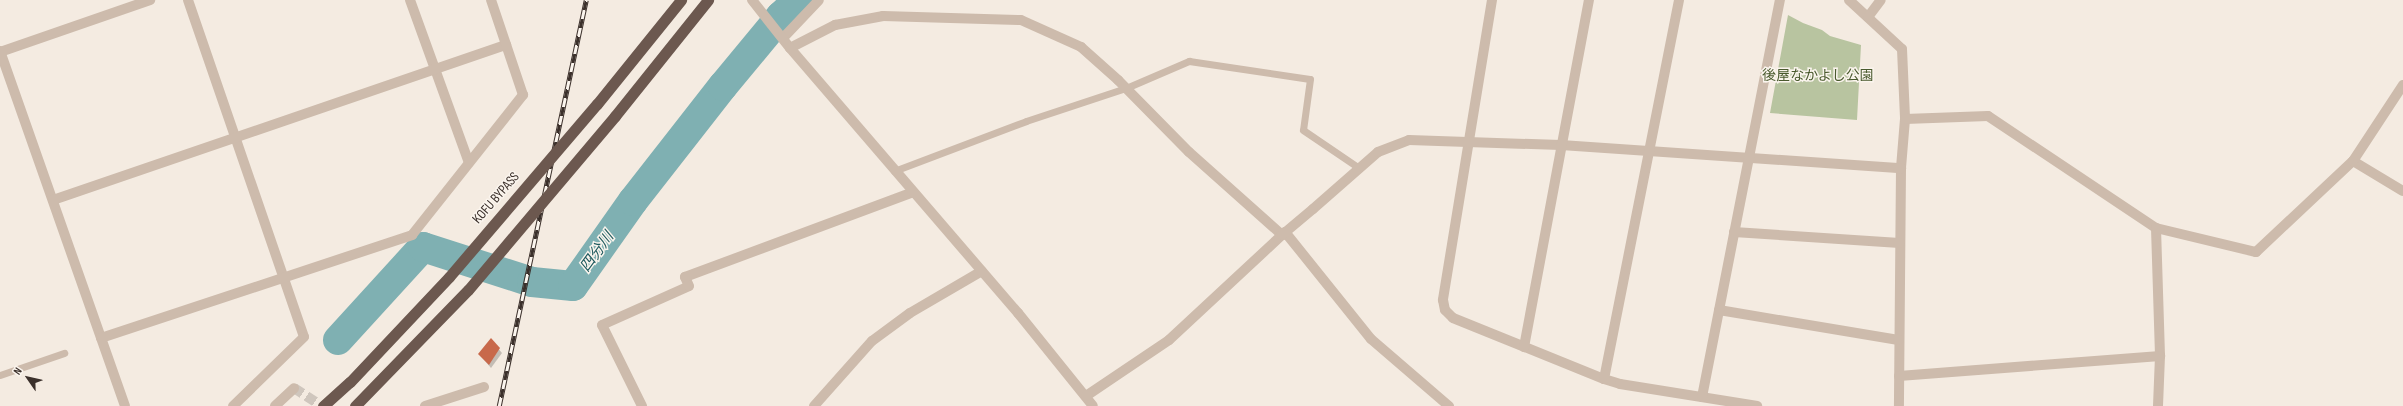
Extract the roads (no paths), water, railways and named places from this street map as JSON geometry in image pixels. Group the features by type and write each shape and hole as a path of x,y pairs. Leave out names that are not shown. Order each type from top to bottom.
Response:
{"highway":[{"name":"KOFU BYPASS","path":"323,406 350,382 449,277 597,104 681,0"},
{"path":"355,406 468,290 615,116 708,0"}],"street":[{"path":"125,406 0,51 150,0"},
{"path":"188,0 304,337 233,406"},
{"path":"410,0 469,163"},
{"path":"101,338 284,279 412,235 523,95 490,0"},
{"path":"752,0 790,48 894,171 982,271 1093,406"},
{"path":"783,38 819,0"},
{"path":"1492,0 1443,300 1445,310 1453,318 1604,379 1757,406"},
{"path":"1524,347 1589,0"},
{"path":"1604,379 1679,0"},
{"path":"1702,397 1780,0"},
{"path":"1849,0 1902,49 1905,119 1901,168 1899,406"},
{"path":"1868,17 1881,0"},
{"path":"790,48 835,25 883,16 1021,20 1080,47 1126,88 1189,152 1283,233 1371,339 1450,406"},
{"path":"52,200 506,45"},
{"path":"1905,119 1988,116 2156,228 2256,252 2353,161 2402,88"},
{"path":"1086,396 1169,340 1283,233 1313,209 1378,152 1409,140 1561,145 1901,168"},
{"path":"2353,161 2403,191"},
{"path":"642,406 602,325 689,286 685,277 912,192"},
{"path":"2156,228 2160,356 2158,406"},
{"path":"1734,232 1900,243"},
{"path":"814,406 872,341 910,313 982,271"},
{"path":"1719,310 1899,340"},
{"path":"1899,376 2160,356"},
{"path":"425,406 484,387"},
{"path":"275,406 294,388"}],"lane":[{"path":"894,171 1026,121 1126,88 1190,61 1310,78 1303,130 1359,168"},
{"path":"0,374 64,353"}],"waterway":[{"name":"四分川","path":"338,340 423,247 532,282 573,286 633,201 723,86 781,16 798,0"}],"tunnel":[{"path":"294,388 322,406"}],"railway":[{"path":"499,406 586,0"}],"park label":[{"name":"後屋なかよし公園","path":"1818,76"}]}
